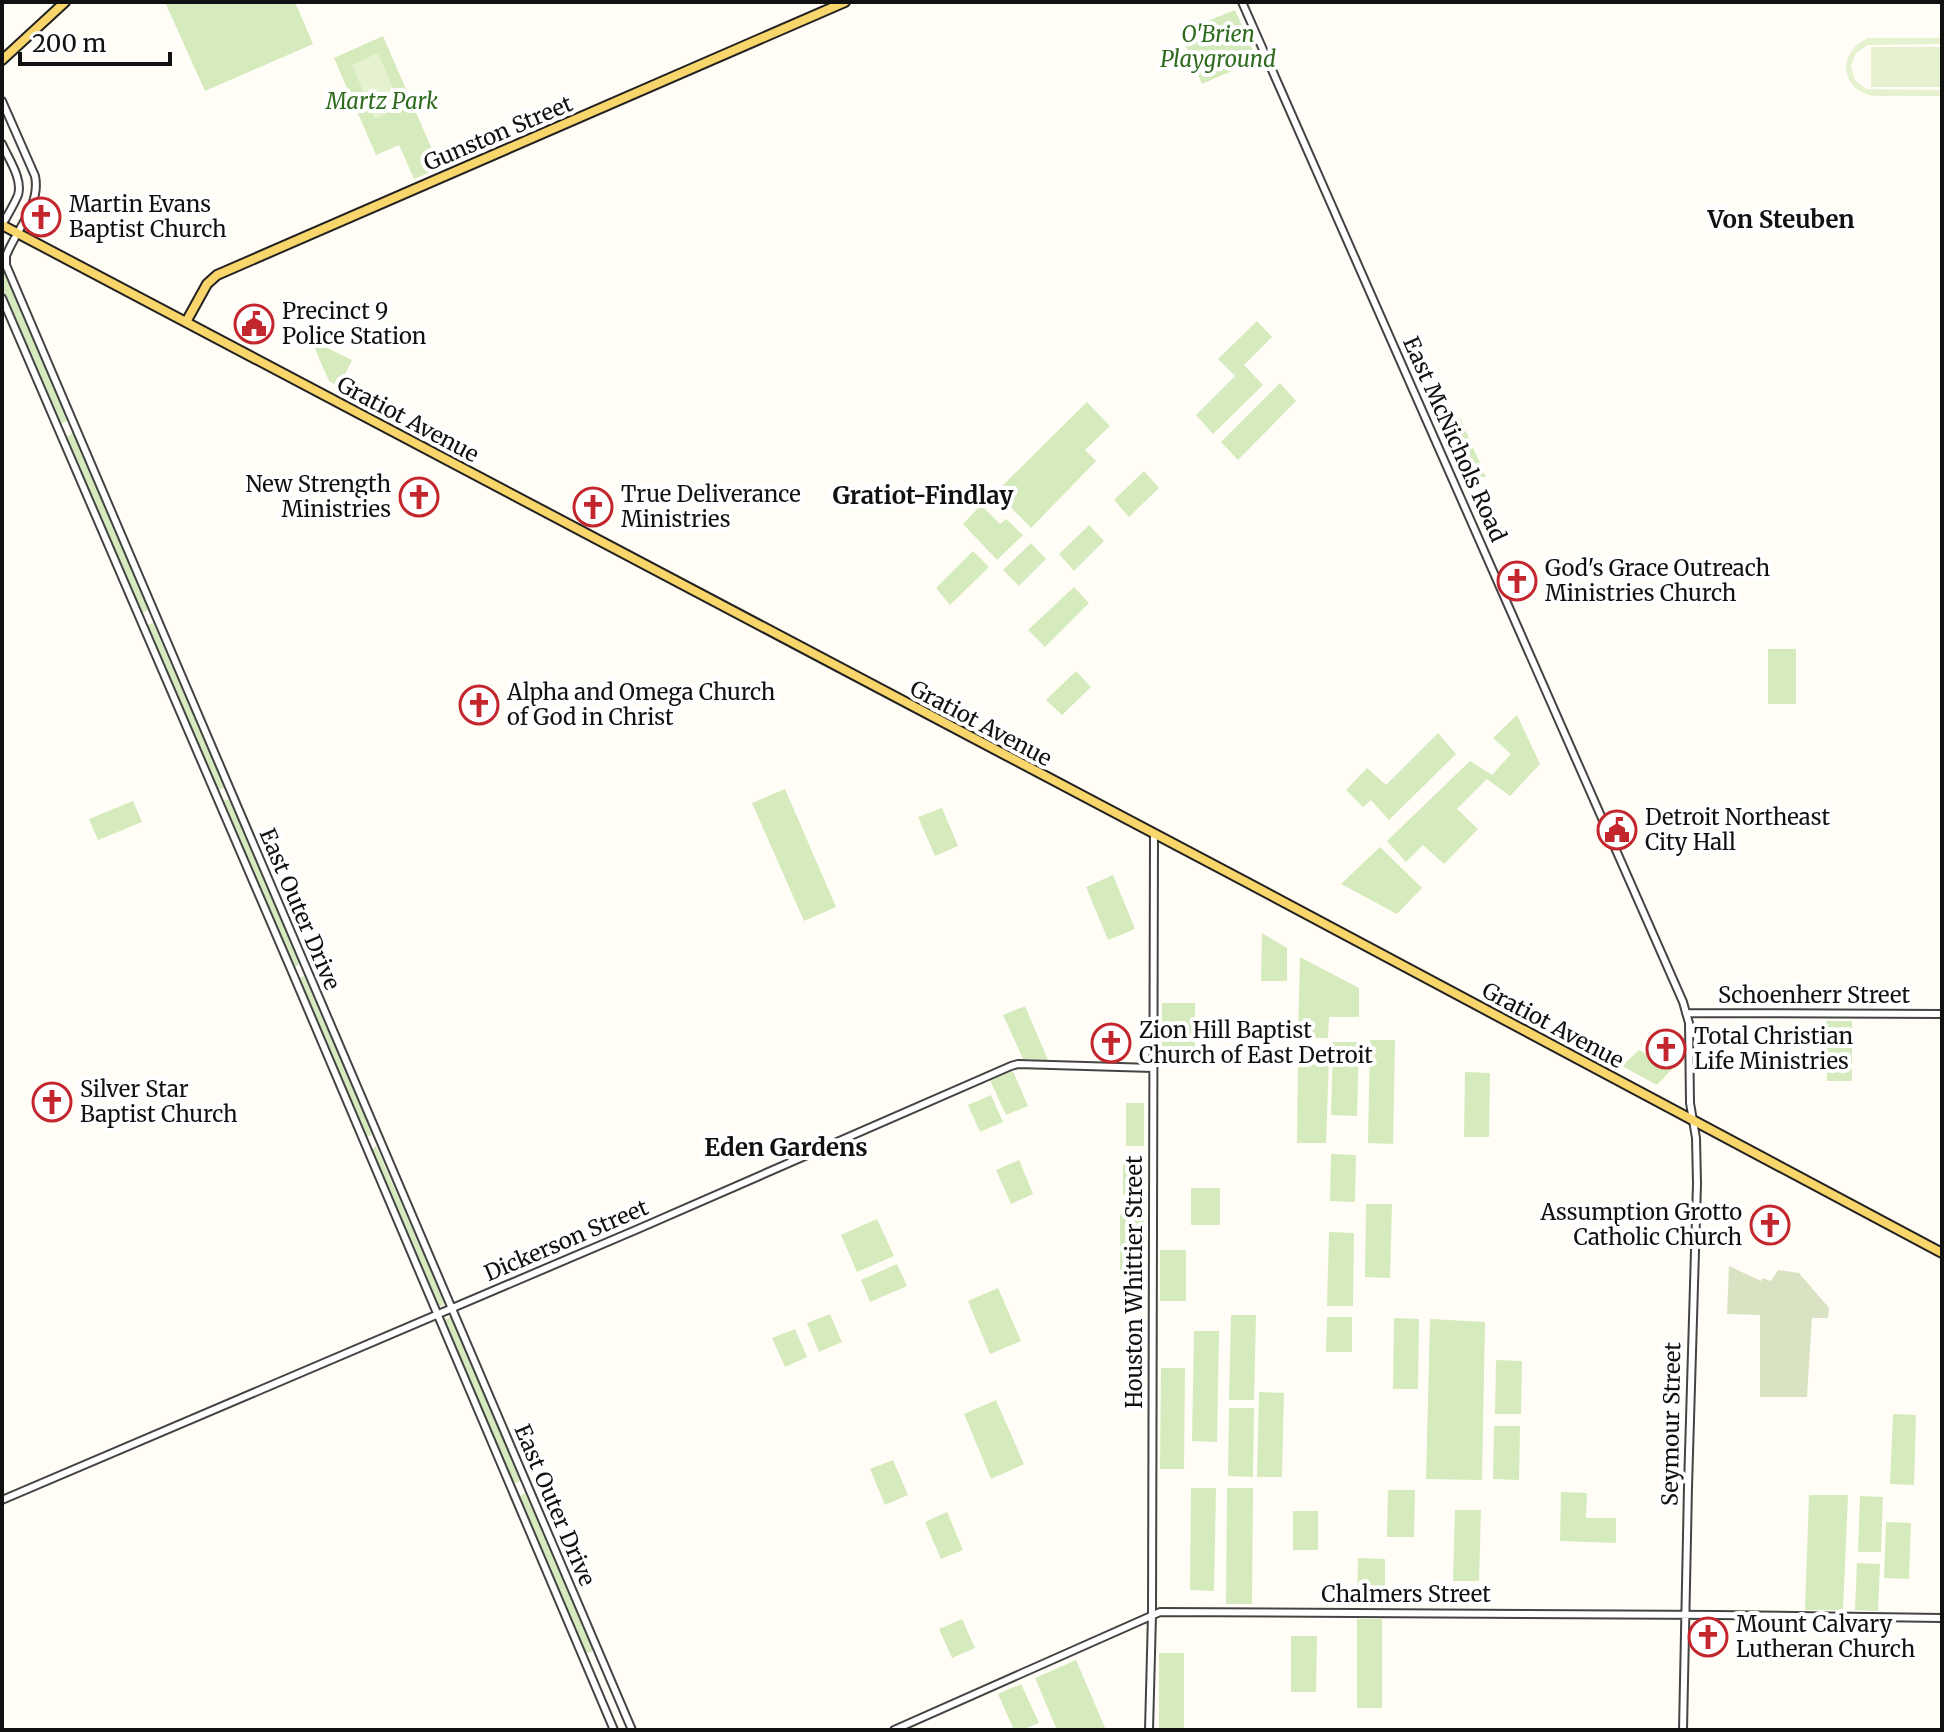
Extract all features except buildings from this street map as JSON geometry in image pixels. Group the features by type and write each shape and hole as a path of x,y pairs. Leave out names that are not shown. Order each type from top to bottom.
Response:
{"main road":[{"path":"2,60 65,2"},
{"name":"Gunston Street","path":"186,322 207,284 217,275 845,2"},
{"name":"Gratiot Avenue","path":"2,225 1942,1253"}],"street":[{"name":"East McNichols Road","path":"1242,2 1686,1013 1693,1120"},
{"path":"3,106 35,176 35,196 18,192"},
{"path":"2,144 17,176 18,192 2,225"},
{"name":"East Outer Drive","path":"35,196 4,260 632,1730"},
{"name":"East Outer Drive","path":"2,298 614,1730"},
{"name":"Houston Whittier Street","path":"1149,1730 1154,834"},
{"name":"Schoenherr Street","path":"1686,1013 1942,1014"},
{"name":"Dickerson Street","path":"2,1500 1011,1066 1153,1068"},
{"name":"Seymour Street","path":"1683,1730 1697,1184 1693,1120"},
{"name":"Chalmers Street","path":"894,1730 1160,1612 1942,1618"}],"green space":[{"path":"165,2 295,2 313,44 205,91"},
{"name":"O'Brien Playground","path":"1235,10 1257,60 1202,84 1180,32"},
{"name":"Martz Park","path":"383,36 440,168 414,179 399,145 376,155 334,58"},
{"path":"1868,38 1942,38 1942,44 1868,45 1856,53 1851,66 1855,80 1866,89 1942,90 1942,96 1874,96 1854,86 1846,70 1847,61 1858,44"},
{"path":"1871,47 1942,47 1942,87 1871,87"},
{"path":"378,53 401,107 375,119 352,65"},
{"path":"2,265 66,416 67,421 61,424 2,286"},
{"path":"1257,321 1272,337 1244,365 1263,385 1213,434 1196,415 1235,376 1218,359"},
{"path":"311,340 352,360 339,387 329,381"},
{"path":"1280,383 1296,401 1238,460 1221,442"},
{"path":"1087,402 1110,426 1085,450 1096,461 1031,528 996,492"},
{"path":"1436,418 1460,418 1486,477 1463,476"},
{"path":"72,433 147,605 148,610 142,613 67,437"},
{"path":"1144,471 1159,488 1129,517 1114,500"},
{"path":"981,505 1000,524 1006,519 1023,535 997,560 963,524"},
{"path":"1089,525 1104,541 1074,571 1059,554"},
{"path":"1031,543 1046,559 1019,586 1003,570"},
{"path":"973,551 989,567 950,605 936,588"},
{"path":"1074,587 1089,603 1045,647 1028,630"},
{"path":"153,623 224,788 216,788 148,628"},
{"path":"1768,649 1796,649 1796,704 1768,704"},
{"path":"1076,671 1091,687 1062,715 1046,700"},
{"path":"1517,715 1540,764 1510,796 1487,779 1457,809 1478,829 1444,864 1423,845 1406,862 1387,841 1470,761 1492,775 1511,754 1493,738"},
{"path":"1438,733 1456,754 1389,820 1371,800 1363,807 1346,790 1367,768 1386,785"},
{"path":"785,789 836,907 804,921 752,803"},
{"path":"229,799 299,959 300,964 294,967 223,804"},
{"path":"133,801 142,822 98,840 89,819"},
{"path":"942,808 958,846 935,856 918,817"},
{"path":"1380,847 1422,888 1397,914 1341,884"},
{"path":"1113,875 1135,929 1108,940 1086,887"},
{"path":"1262,933 1287,948 1287,981 1261,981"},
{"path":"1300,957 1359,988 1359,1017 1329,1017 1328,1038 1298,1038"},
{"path":"304,976 372,1135 366,1137 364,1134 299,982"},
{"path":"1162,1003 1195,1003 1195,1062 1162,1062"},
{"path":"1025,1006 1048,1060 1023,1059 1003,1015"},
{"path":"1826,1021 1852,1021 1852,1081 1827,1081"},
{"path":"1370,1040 1395,1040 1393,1144 1368,1143"},
{"path":"1333,1042 1359,1042 1357,1116 1331,1115"},
{"path":"1639,1050 1673,1068 1657,1085 1622,1066"},
{"path":"1298,1060 1329,1060 1326,1143 1297,1143"},
{"path":"1013,1071 1028,1106 1006,1115 990,1080"},
{"path":"1465,1072 1490,1073 1489,1137 1464,1137"},
{"path":"991,1095 1003,1122 980,1132 968,1105"},
{"path":"1126,1103 1144,1103 1144,1146 1126,1146"},
{"path":"376,1146 444,1305 437,1307 371,1150"},
{"path":"1331,1154 1356,1155 1355,1202 1330,1201"},
{"path":"1123,1158 1144,1158 1144,1195 1123,1195"},
{"path":"1019,1160 1033,1194 1011,1204 996,1170"},
{"path":"1191,1188 1220,1188 1220,1225 1191,1225"},
{"path":"1366,1204 1392,1204 1390,1278 1365,1277"},
{"path":"1120,1214 1144,1214 1143,1276 1120,1276"},
{"path":"877,1219 894,1256 857,1272 841,1235"},
{"path":"1329,1232 1354,1233 1353,1306 1327,1306"},
{"path":"1160,1250 1186,1250 1186,1301 1160,1301"},
{"path":"897,1264 907,1286 870,1302 861,1280"},
{"path":"1729,1266 1761,1281 1763,1278 1771,1281 1778,1270 1799,1273 1829,1308 1828,1318 1812,1318 1807,1397 1760,1397 1760,1315 1727,1314"},
{"path":"998,1288 1021,1341 990,1354 968,1301"},
{"path":"830,1314 842,1342 819,1352 807,1323"},
{"path":"1231,1315 1256,1315 1254,1400 1229,1400"},
{"path":"451,1317 520,1478 516,1483 445,1324 444,1320"},
{"path":"1327,1317 1352,1317 1352,1352 1326,1352"},
{"path":"1394,1318 1419,1319 1418,1389 1393,1389"},
{"path":"1431,1319 1485,1322 1482,1480 1426,1479"},
{"path":"795,1329 807,1357 785,1367 772,1338"},
{"path":"1194,1331 1219,1331 1217,1442 1192,1441"},
{"path":"1496,1360 1522,1361 1521,1414 1495,1414"},
{"path":"1161,1368 1185,1368 1184,1469 1160,1469"},
{"path":"1259,1392 1284,1393 1282,1477 1257,1477"},
{"path":"996,1400 1024,1464 991,1479 964,1414"},
{"path":"1229,1408 1254,1408 1253,1477 1228,1476"},
{"path":"1893,1414 1916,1415 1914,1485 1890,1484"},
{"path":"1494,1426 1520,1426 1519,1480 1493,1479"},
{"path":"893,1460 908,1495 885,1505 870,1469"},
{"path":"1191,1488 1216,1488 1214,1591 1190,1590"},
{"path":"1227,1488 1253,1488 1252,1604 1226,1604"},
{"path":"1388,1490 1415,1490 1414,1537 1387,1537"},
{"path":"1561,1492 1587,1493 1586,1518 1616,1518 1616,1543 1560,1541"},
{"path":"525,1493 592,1652 586,1653 520,1498"},
{"path":"1809,1495 1848,1495 1843,1610 1805,1610"},
{"path":"1860,1496 1883,1497 1881,1552 1858,1552"},
{"path":"1455,1510 1481,1510 1479,1581 1453,1581"},
{"path":"1293,1511 1318,1511 1318,1550 1293,1550"},
{"path":"947,1512 963,1550 941,1559 925,1522"},
{"path":"1886,1522 1911,1523 1909,1579 1884,1578"},
{"path":"1358,1558 1385,1559 1385,1605 1357,1605"},
{"path":"1857,1563 1880,1564 1878,1611 1855,1610"},
{"path":"962,1619 975,1648 952,1658 939,1629"},
{"path":"1357,1619 1382,1619 1382,1708 1357,1708"},
{"path":"1291,1636 1317,1636 1316,1692 1291,1692"},
{"path":"1159,1653 1184,1653 1184,1730 1159,1730"},
{"path":"1076,1660 1106,1730 1057,1730 1035,1678"},
{"path":"1021,1684 1039,1723 1014,1730 998,1694"}],"place":[{"name":"Martin Evans Baptist Church","path":"41,217"},
{"name":"Precinct 9 Police Station","path":"254,324"},
{"name":"New Strength Ministries","path":"419,497"},
{"name":"True Deliverance Ministries","path":"593,507"},
{"name":"God's Grace Outreach Ministries Church","path":"1517,581"},
{"name":"Alpha and Omega Church of God in Christ","path":"479,705"},
{"name":"Detroit Northeast City Hall","path":"1617,830"},
{"name":"Zion Hill Baptist Church of East Detroit","path":"1111,1043"},
{"name":"Total Christian Life Ministries","path":"1666,1049"},
{"name":"Silver Star Baptist Church","path":"52,1102"},
{"name":"Assumption Grotto Catholic Church","path":"1770,1225"},
{"name":"Mount Calvary Lutheran Church","path":"1708,1637"}],"district":[{"name":"Von Steuben","path":"1781,219"},
{"name":"Gratiot-Findlay","path":"923,495"},
{"name":"Eden Gardens","path":"786,1147"}]}
